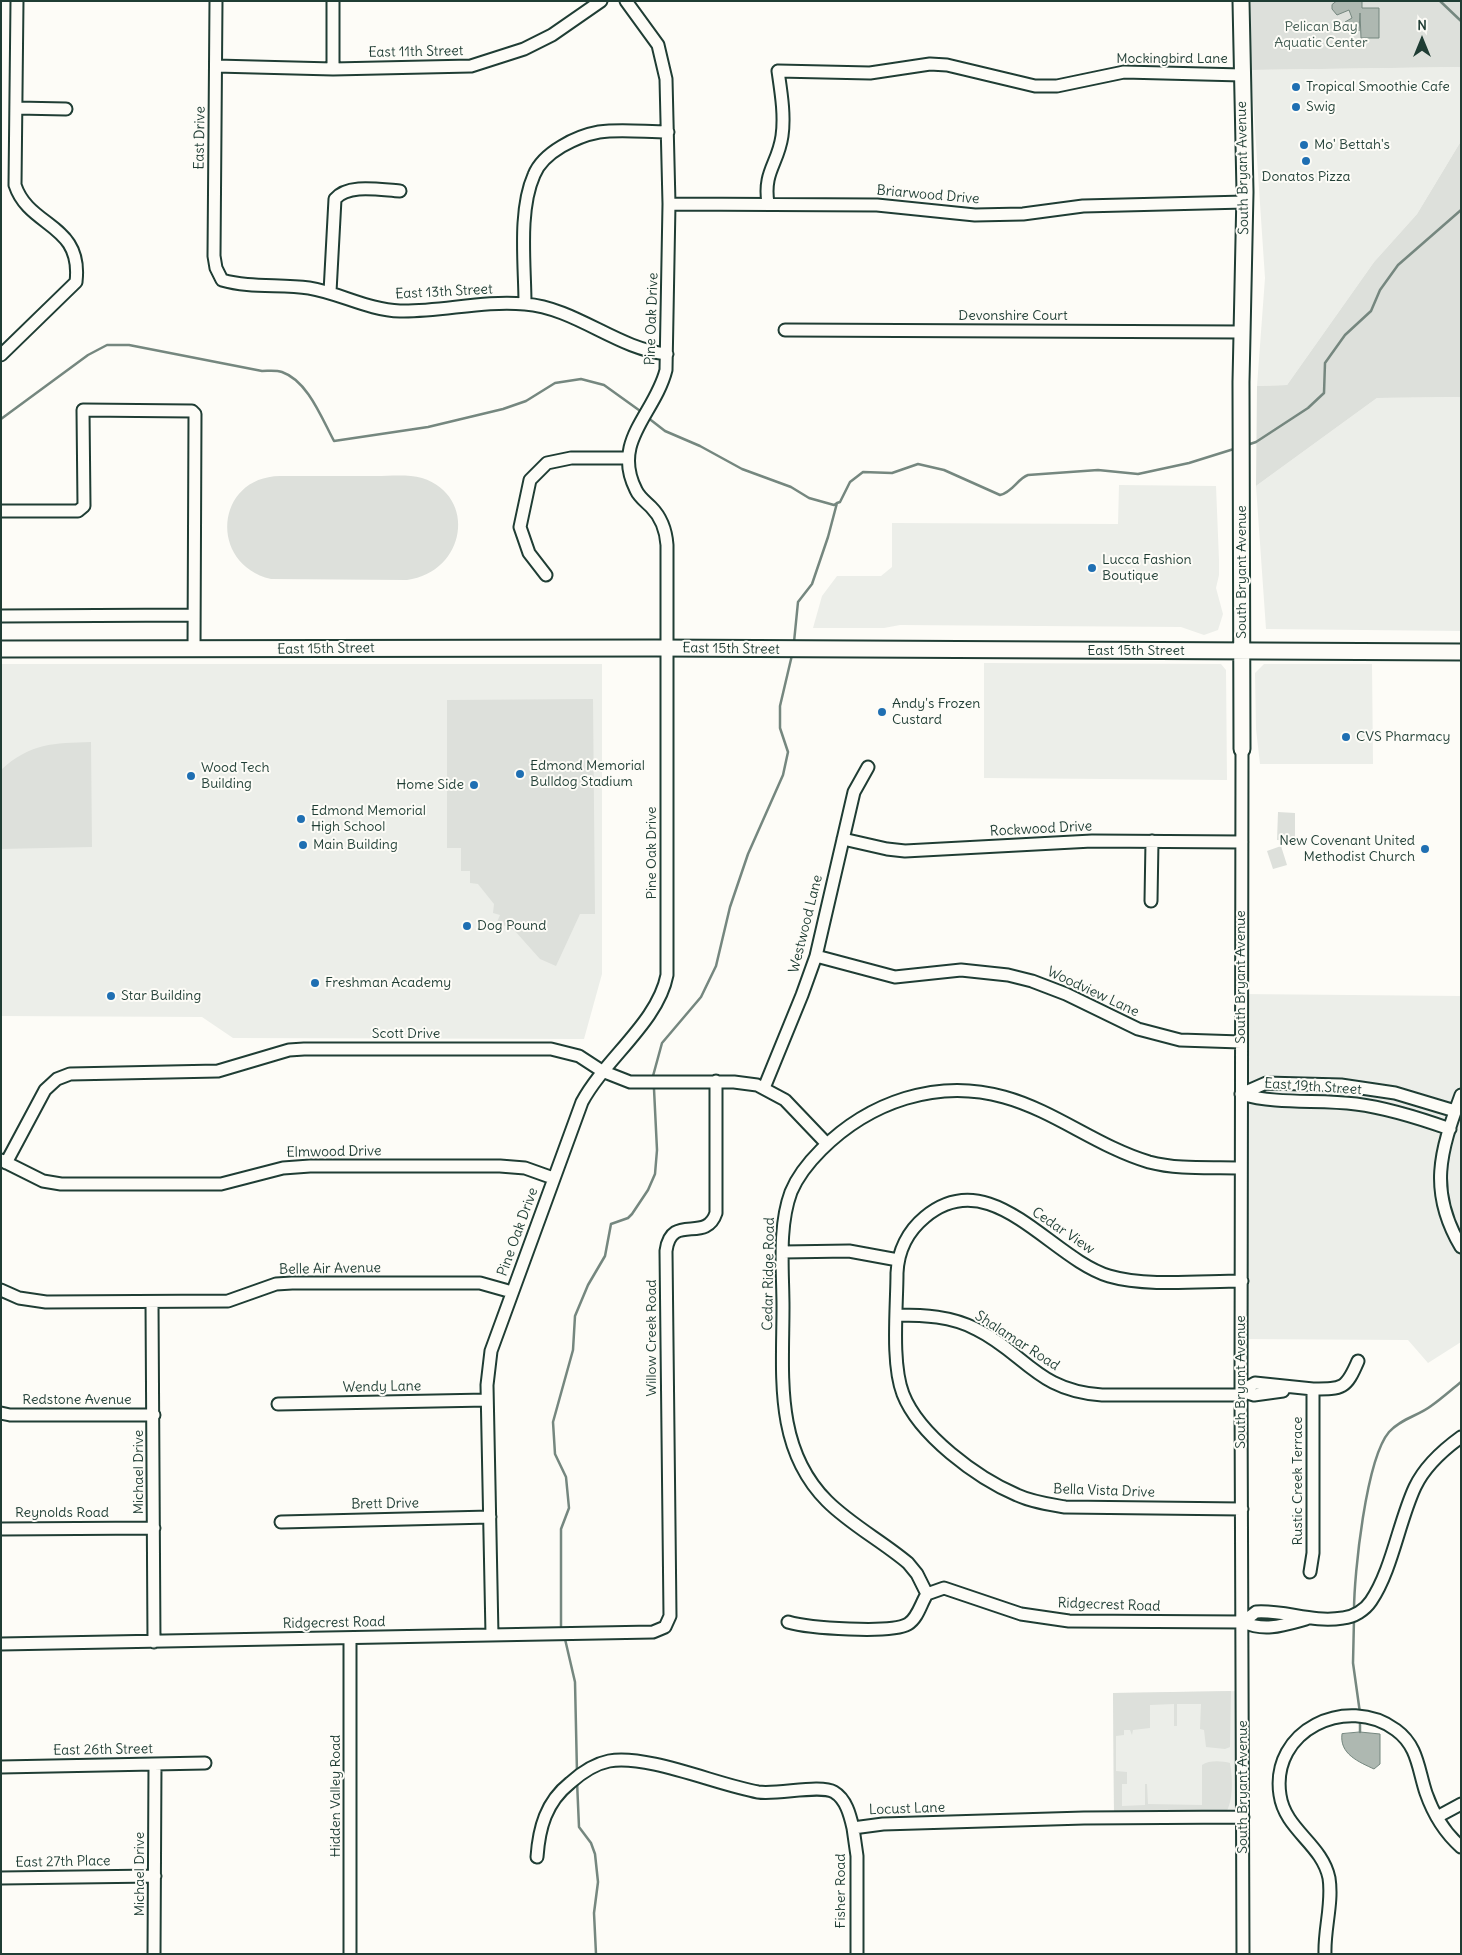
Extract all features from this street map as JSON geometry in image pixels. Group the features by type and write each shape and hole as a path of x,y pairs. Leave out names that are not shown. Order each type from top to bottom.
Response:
{"main road":[{"name":"South Bryant Avenue","path":"1241,1 1245,202 1241,436 1242,749"},
{"name":"East 15th Street","path":"1,649 667,648 1461,652"}],"street":[{"path":"1,355 76,282 78,267 68,241 29,207 18,192 16,185 17,1"},
{"name":"East Drive","path":"216,1 214,256 219,275"},
{"path":"333,1 333,68"},
{"name":"East 11th Street","path":"216,66 333,68 472,66 524,49 552,35 601,1"},
{"name":"Pine Oak Drive","path":"492,1635 487,1400 488,1372 492,1351 582,1102 602,1071 650,1012 663,990 667,975 667,546 665,529 653,509 638,494 627,469 627,458 637,426 658,394 663,381 667,354 669,204 666,78 658,45 626,1"},
{"name":"Mockingbird Lane","path":"768,203 766,188 780,148 783,123 778,70 870,72 930,64 947,65 1035,86 1057,86 1124,72 1242,75"},
{"path":"17,108 66,109"},
{"path":"525,304 525,210 534,173 559,148 575,138 600,132 668,132"},
{"path":"330,292 335,199 340,193 350,190 400,191"},
{"name":"Briarwood Drive","path":"669,204 876,205 975,216 1023,214 1083,206 1245,202"},
{"name":"East 13th Street","path":"219,275 222,280 233,283 283,285 330,292 383,310 402,311 464,305 525,304 568,315 641,348 667,354"},
{"name":"Devonshire Court","path":"785,330 1242,332"},
{"path":"1,512 78,512 84,506 83,410 192,411 195,414 194,650"},
{"path":"546,575 529,553 520,527 530,480 547,463 571,458 627,458"},
{"path":"1,616 194,615"},
{"name":"South Bryant Avenue","path":"1242,749 1241,1393 1243,1954"},
{"name":"Westwood Lane","path":"764,1088 816,956 854,792 868,767"},
{"name":"Rockwood Drive","path":"843,839 887,850 906,851 1092,841 1242,842"},
{"path":"1151,901 1152,842"},
{"name":"Woodview Lane","path":"816,956 895,977 962,970 1008,975 1032,981 1066,994 1138,1029 1180,1040 1241,1042"},
{"name":"Scott Drive","path":"4,1162 47,1087 57,1079 70,1074 218,1071 289,1050 304,1049 551,1049 579,1056 602,1071 630,1082 742,1082 764,1088 785,1100 827,1144"},
{"name":"Willow Creek Road","path":"665,1627 670,1616 666,1251 668,1240 674,1232 682,1229 704,1228 714,1220 716,1213 716,1081"},
{"name":"East 19th Street","path":"1241,1094 1266,1083 1341,1085 1395,1093 1455,1111"},
{"name":"Cedar Ridge Road","path":"927,1594 917,1574 908,1563 826,1500 812,1483 792,1446 783,1402 784,1219 791,1192 802,1172 827,1144 854,1123 902,1098 928,1092 974,1090 1006,1097 1149,1162 1180,1167 1241,1168"},
{"name":"East 19th Street","path":"1241,1094 1266,1101 1356,1104 1394,1111 1450,1129"},
{"path":"1461,1095 1450,1129 1440,1172 1440,1193 1449,1227 1461,1247"},
{"name":"Elmwood Drive","path":"4,1162 43,1181 61,1184 221,1184 282,1168 310,1166 500,1166 525,1168 553,1178"},
{"name":"Cedar View","path":"898,1260 911,1232 931,1213 950,1203 979,1201 1006,1210 1082,1263 1111,1276 1131,1281 1242,1281"},
{"path":"783,1252 849,1252 898,1260"},
{"name":"Bella Vista Drive","path":"898,1260 899,1376 903,1394 921,1425 939,1442 997,1486 1040,1503 1065,1507 1242,1509"},
{"name":"Belle Air Avenue","path":"1,1290 19,1298 46,1302 228,1301 281,1283 480,1283 512,1292"},
{"name":"Michael Drive","path":"152,1302 154,1642"},
{"name":"Shalamar Road","path":"897,1314 939,1316 976,1329 1047,1380 1082,1393 1102,1395 1241,1393"},
{"path":"1241,1393 1254,1395 1293,1389 1342,1387 1350,1381 1358,1361"},
{"name":"Rustic Creek Terrace","path":"1310,1572 1313,1553 1313,1389"},
{"name":"Wendy Lane","path":"278,1404 487,1400"},
{"name":"Redstone Avenue","path":"1,1413 10,1415 154,1415"},
{"name":"Ridgecrest Road","path":"927,1594 944,1588 1021,1614 1069,1621 1243,1622 1256,1628 1270,1628 1306,1619 1344,1618 1360,1613 1371,1601 1415,1487 1422,1474 1437,1456 1461,1437"},
{"name":"Brett Drive","path":"281,1522 490,1517"},
{"name":"Reynolds Road","path":"1,1529 154,1528"},
{"path":"788,1622 815,1628 899,1627 913,1619 927,1594"},
{"name":"Ridgecrest Road","path":"1243,1622 1256,1612 1280,1613 1306,1619"},
{"name":"Ridgecrest Road","path":"1,1644 653,1632 665,1627"},
{"name":"Hidden Valley Road","path":"350,1638 350,1954"},
{"path":"1325,1954 1330,1889 1327,1873 1315,1849 1287,1817 1282,1802 1280,1780 1282,1764 1292,1745 1310,1726 1327,1719 1369,1718 1397,1730 1412,1745 1427,1796 1437,1817 1448,1834 1461,1847"},
{"name":"Locust Lane","path":"537,1857 538,1835 544,1816 554,1800 579,1775 592,1767 610,1761 623,1760 647,1763 765,1793 815,1789 833,1791 845,1804 853,1828 883,1824 1054,1819 1243,1817"},
{"name":"East 26th Street","path":"1,1767 205,1763"},
{"name":"Michael Drive","path":"154,1954 156,1876 155,1764"},
{"path":"1437,1817 1461,1804"},
{"name":"Fisher Road","path":"853,1828 857,1856 857,1954"},
{"name":"East 27th Place","path":"1,1878 156,1876"}],"shaded area":[{"path":"1337,1 1362,1 1362,8 1379,8 1379,38 1361,38 1360,13 1359,31 1357,28 1351,32 1345,22 1352,18 1349,10 1337,15 1332,9 1332,5"},
{"path":"1461,67 1461,141 1417,214 1374,262 1287,385 1257,386 1265,278 1251,70"},
{"path":"1461,397 1461,631 1266,629 1256,486 1377,398"},
{"path":"1119,485 1216,486 1219,575 1216,588 1223,614 1218,630 1204,635 1181,627 900,625 884,628 813,628 822,596 837,576 881,576 892,567 892,523 1118,524"},
{"path":"984,663 1221,664 1226,670 1227,780 984,778"},
{"name":"Edmond Memorial High School","path":"1,664 602,664 602,974 584,1039 233,1038 202,1017 1,1016"},
{"path":"1264,664 1372,664 1373,764 1260,764 1256,729 1255,673"},
{"path":"1241,994 1461,996 1461,1342 1428,1363 1408,1340 1241,1339"},
{"path":"1243,1691 1243,1817 1114,1818 1113,1693"},
{"path":"1360,1732 1380,1734 1380,1764 1374,1769 1351,1756 1344,1747 1342,1734"}],"green space":[{"name":"Pelican Bay Aquatic Center","path":"1251,1 1461,1 1461,67 1251,70"},
{"path":"1461,141 1461,397 1377,398 1256,486 1257,386 1287,385 1374,262 1417,214"},
{"path":"280,476 411,476 422,478 440,487 452,500 457,516 458,533 452,549 442,563 427,574 407,580 271,579 251,570 237,557 229,540 228,522 232,505 242,490 258,480"},
{"name":"Edmond Memorial Bulldog Stadium","path":"593,699 595,914 580,914 556,966 540,959 515,931 497,922 500,915 493,913 494,904 478,884 470,883 470,871 461,871 461,848 447,848 447,700"},
{"path":"91,742 92,847 1,849 1,770 22,754 43,746"},
{"path":"1278,812 1295,813 1295,841 1277,840"},
{"path":"1281,846 1287,865 1273,869 1267,851"},
{"path":"1231,1691 1230,1747 1225,1749 1206,1747 1204,1730 1200,1729 1201,1704 1177,1704 1177,1726 1174,1726 1174,1704 1150,1705 1150,1728 1133,1730 1132,1735 1130,1730 1124,1730 1124,1735 1116,1736 1116,1771 1127,1772 1127,1784 1122,1784 1122,1806 1145,1805 1145,1784 1147,1784 1148,1804 1202,1805 1202,1765 1208,1762 1219,1761 1230,1763 1231,1770 1231,1796 1226,1813 1114,1814 1113,1693"}],"waterway":[{"path":"1440,1 1461,21"},
{"path":"1247,445 1256,442 1308,408 1324,393 1325,363 1345,335 1371,311 1380,290 1398,265 1461,210"},
{"path":"1,419 88,355 107,345 129,345 262,371 282,372 299,383 307,392 334,441 428,427 503,409 526,401 555,383 581,379 604,385 643,413"},
{"path":"647,417 665,431 700,446 742,469 791,487 809,498 834,505 837,503"},
{"path":"794,642 798,602 812,584 837,503 840,502 850,482 863,472 892,473 918,464 944,470 1000,495 1028,475 1098,470 1138,474 1189,463 1237,448"},
{"path":"653,1076 662,1043 701,997 716,966 730,907 748,854 783,775 788,752 780,728 780,706 792,655"},
{"path":"561,1626 561,1529 569,1508 566,1477 555,1454 553,1422 573,1350 575,1316 588,1285 605,1256 611,1224 628,1218 632,1214 648,1190 655,1174 657,1150 654,1089"},
{"path":"1354,1611 1356,1571 1363,1518 1374,1466 1381,1446 1393,1428 1426,1409 1461,1382"},
{"path":"1354,1619 1353,1663 1360,1713"},
{"path":"565,1639 575,1682 577,1773"},
{"path":"1360,1721 1360,1732"},
{"path":"577,1781 579,1827 591,1843 595,1854 598,1882 594,1913 596,1954"}],"place":[{"name":"Tropical Smoothie Cafe","path":"1296,87"},
{"name":"Swig","path":"1296,107"},
{"name":"Mo' Bettah's","path":"1304,145"},
{"name":"Donatos Pizza","path":"1306,161"},
{"name":"Lucca Fashion Boutique","path":"1092,568"},
{"name":"Andy's Frozen Custard","path":"882,712"},
{"name":"CVS Pharmacy","path":"1346,737"},
{"name":"Edmond Memorial Bulldog Stadium","path":"520,774"},
{"name":"Wood Tech Building","path":"191,776"},
{"name":"Home Side","path":"474,785"},
{"name":"Edmond Memorial High School","path":"301,819"},
{"name":"Main Building","path":"303,845"},
{"name":"New Covenant United Methodist Church","path":"1425,849"},
{"name":"Dog Pound","path":"467,926"},
{"name":"Freshman Academy","path":"315,983"},
{"name":"Star Building","path":"111,996"}]}
